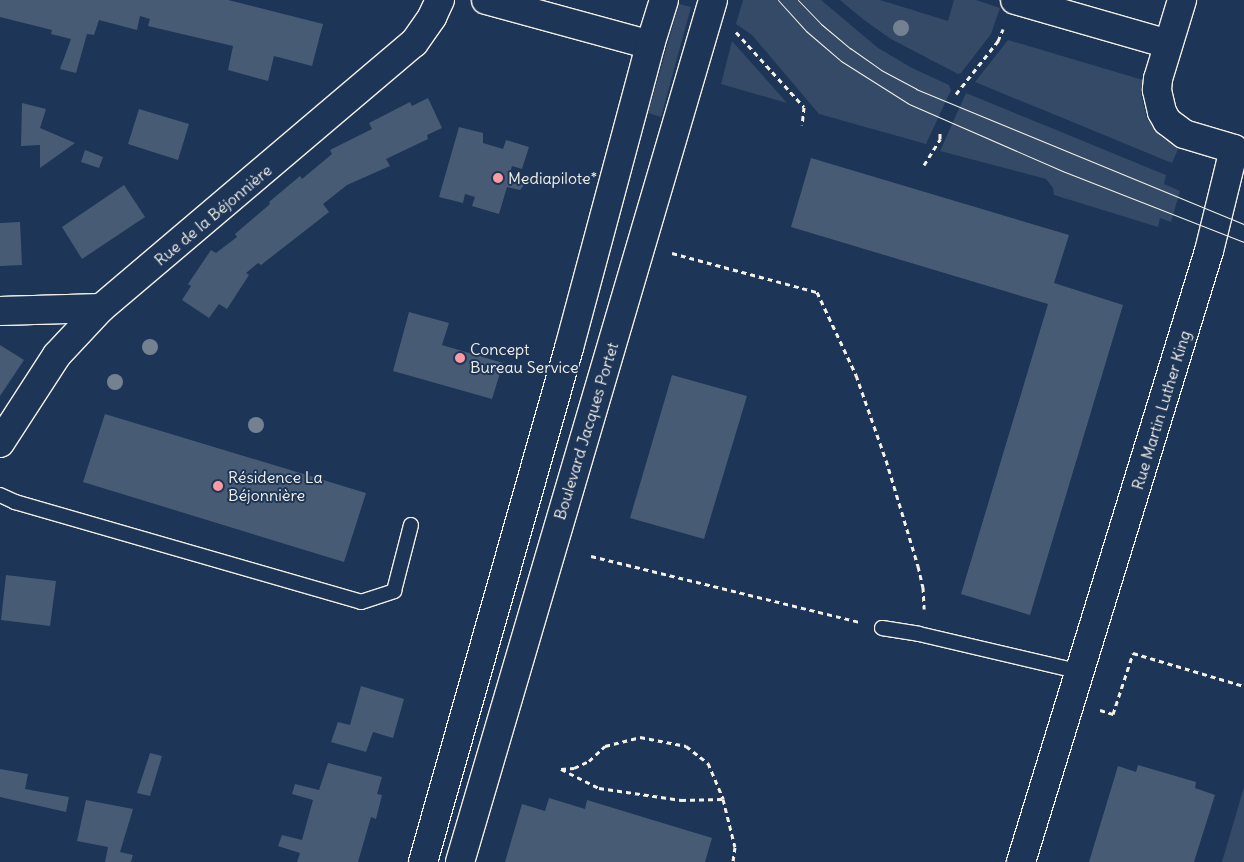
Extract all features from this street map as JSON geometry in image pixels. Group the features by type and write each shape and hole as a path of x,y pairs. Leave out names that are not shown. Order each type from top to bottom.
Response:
{"street":[{"name":"Rue de la Béjonnière","path":"0,443 58,355 101,308 414,43 432,17 440,0"},
{"path":"486,0 650,45"},
{"path":"423,862 566,358 650,45 664,0"},
{"name":"Boulevard Jacques Portet","path":"460,862 713,0"},
{"path":"1014,0 1168,44"},
{"name":"Rue Martin Luther King","path":"1021,862 1081,672 1239,150 1184,134 1167,121 1162,112 1157,90 1168,44 1182,0"},
{"path":"0,311 101,308"}],"lane":[{"path":"0,495 15,502 361,602 394,591 411,525"},
{"path":"882,628 919,634 1081,672"}],"path":[{"path":"956,94 998,40 1004,26"},
{"path":"735,30 804,107 802,125"},
{"path":"924,165 940,139 940,133"},
{"path":"672,253 817,292 856,375 886,460 918,566 923,587 924,614 919,634"},
{"path":"591,556 882,628"},
{"path":"1096,709 1113,714 1133,653 1244,686"},
{"path":"723,799 682,800 599,788 560,769 574,768 589,761 605,746 640,737 686,746 708,763 723,799 734,847 732,862"}],"shaded area":[{"path":"743,0 821,0 878,48 912,68 949,85 951,90 926,144 819,114 752,35 736,24"},
{"path":"840,0 880,0 948,21 954,0 976,0 1000,8 991,34 961,73 958,74 891,39"},
{"path":"679,4 691,7 661,117 648,113"},
{"path":"1008,40 1143,80 1141,94 1147,119 1162,138 1179,147 1172,163 975,82"},
{"path":"732,41 787,103 721,84"},
{"path":"966,93 1166,175 1164,184 1180,191 1171,222 1160,218 1158,227 1054,195 1053,188 1046,179 940,151"},
{"path":"1244,787 1244,862 1222,862"}],"building":[{"path":"0,0 228,0 323,24 312,66 274,56 268,81 228,70 233,46 148,26 150,19 140,16 137,30 99,20 94,35 87,34 76,73 60,69 71,39 51,34 52,30 0,17"},
{"path":"428,98 442,128 427,135 428,139 386,159 390,166 347,185 323,204 329,212 261,265 258,263 246,273 249,275 227,309 219,304 209,318 182,300 191,286 188,284 211,250 216,253 237,237 235,234 270,204 269,202 300,176 302,179 332,154 330,150 372,129 369,123 410,102 412,106"},
{"path":"22,103 46,109 40,128 75,143 40,168 40,145 21,146"},
{"path":"139,109 189,124 178,160 128,144"},
{"path":"459,127 483,133 483,143 503,149 506,140 529,147 522,169 512,166 510,173 524,178 525,184 520,190 507,187 499,214 472,206 475,197 465,194 463,203 439,197"},
{"path":"85,150 103,157 99,168 81,162"},
{"path":"811,158 1069,235 1054,283 1123,305 1030,615 961,594 1048,304 791,227"},
{"path":"124,185 145,217 82,259 62,227"},
{"path":"20,222 22,265 0,266 0,223"},
{"path":"409,312 449,323 442,345 503,363 492,399 393,371"},
{"path":"0,345 24,360 0,396"},
{"path":"672,375 747,396 704,539 630,518"},
{"name":"Résidence La Béjonnière","path":"105,414 366,493 344,562 83,482"},
{"path":"6,575 56,581 50,626 1,620"},
{"path":"361,686 404,699 393,738 373,732 366,752 331,742 338,722 350,725"},
{"path":"150,753 162,756 150,796 137,793"},
{"path":"328,763 382,777 377,794 382,795 376,819 371,817 358,862 297,862 300,853 278,846 282,835 302,840 313,800 292,794 295,784 319,790"},
{"path":"1138,765 1196,782 1195,788 1215,795 1194,862 1089,862 1118,766 1136,772"},
{"path":"0,769 28,774 25,789 69,797 66,812 0,797"},
{"path":"549,798 585,809 587,800 712,838 705,862 505,862 522,804 545,811"},
{"path":"86,800 133,809 120,852 133,855 131,862 105,862 108,847 77,841"}],"tram line":[{"path":"778,0 806,31 841,61 909,104 1065,172 1244,242"},
{"path":"798,0 821,24 850,48 881,70 916,89 1244,224"}],"place":[{"name":"Mediapilote*","path":"498,178"},
{"name":"Concept Bureau Service","path":"460,358"},
{"name":"Résidence La Béjonnière","path":"218,486"}]}
